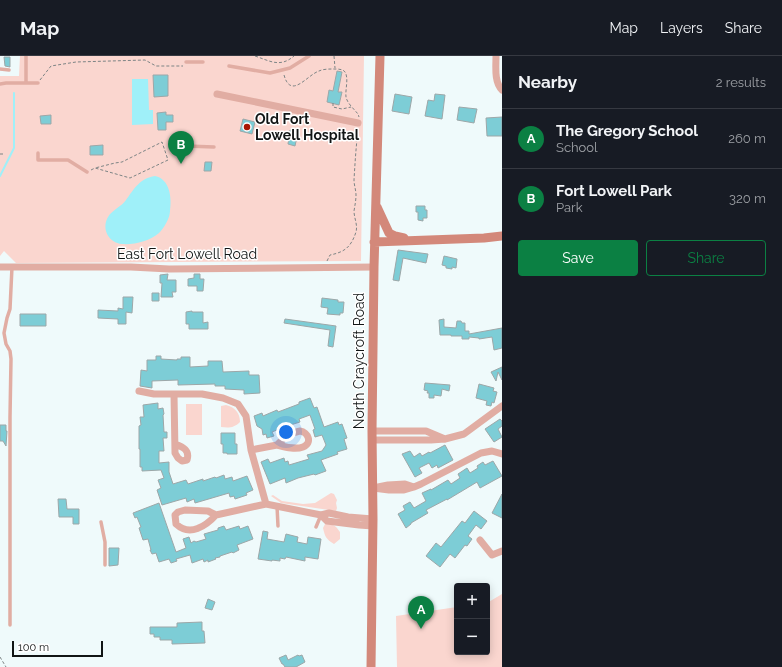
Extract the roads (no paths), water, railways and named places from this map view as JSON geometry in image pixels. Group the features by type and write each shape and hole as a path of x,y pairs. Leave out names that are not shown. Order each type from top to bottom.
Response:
{"main road":[{"name":"North Craycroft Road","path":"371,667 374,242 380,56"},
{"path":"375,204 389,233 395,236 415,240"},
{"path":"374,242 502,236"},
{"path":"484,238 502,240"}],"street":[{"path":"496,56 497,82 502,90"},
{"path":"217,94 358,123"},
{"name":"East Fort Lowell Road","path":"0,267 131,267 169,269 374,267"},
{"path":"139,391 154,394 202,394 223,398 238,404 246,416 252,450 266,504"},
{"path":"174,394 175,444"},
{"path":"372,436 426,431 445,439 464,434 502,406"},
{"path":"252,450 277,445"},
{"path":"373,488 404,490 422,484 481,453 492,451 502,454"},
{"path":"216,515 208,511 185,510 178,512 175,515 175,519 176,524 183,529 197,529 205,525 216,515 266,504 321,515 329,513 373,523"},
{"path":"480,540 492,555 502,551"}],"lane":[{"path":"26,56 26,83"},
{"path":"229,66 270,73 290,68 309,56"},
{"path":"186,64 203,62"},
{"path":"0,70 9,70"},
{"path":"0,83 38,83"},
{"path":"186,146 214,147"},
{"path":"38,153 38,160 68,160 87,172"},
{"path":"10,624 11,359 4,334 10,309 12,267"},
{"path":"277,506 278,526"},
{"path":"316,527 321,515"},
{"path":"101,522 105,542 105,565"}],"water":[{"path":"132,79 148,79 149,110 153,110 153,124 132,125"},
{"path":"155,176 164,181 170,195 170,214 165,226 155,236 142,242 122,244 113,241 106,231 105,226 108,217 124,202 141,182"}],"waterway":[{"path":"0,176 14,148 14,93"}],"place":[{"name":"Old Fort Lowell Hospital","path":"247,127"},
{"name":"Fort Lowell Park","path":"181,164"},
{"name":"The Gregory School","path":"421,629"}]}
